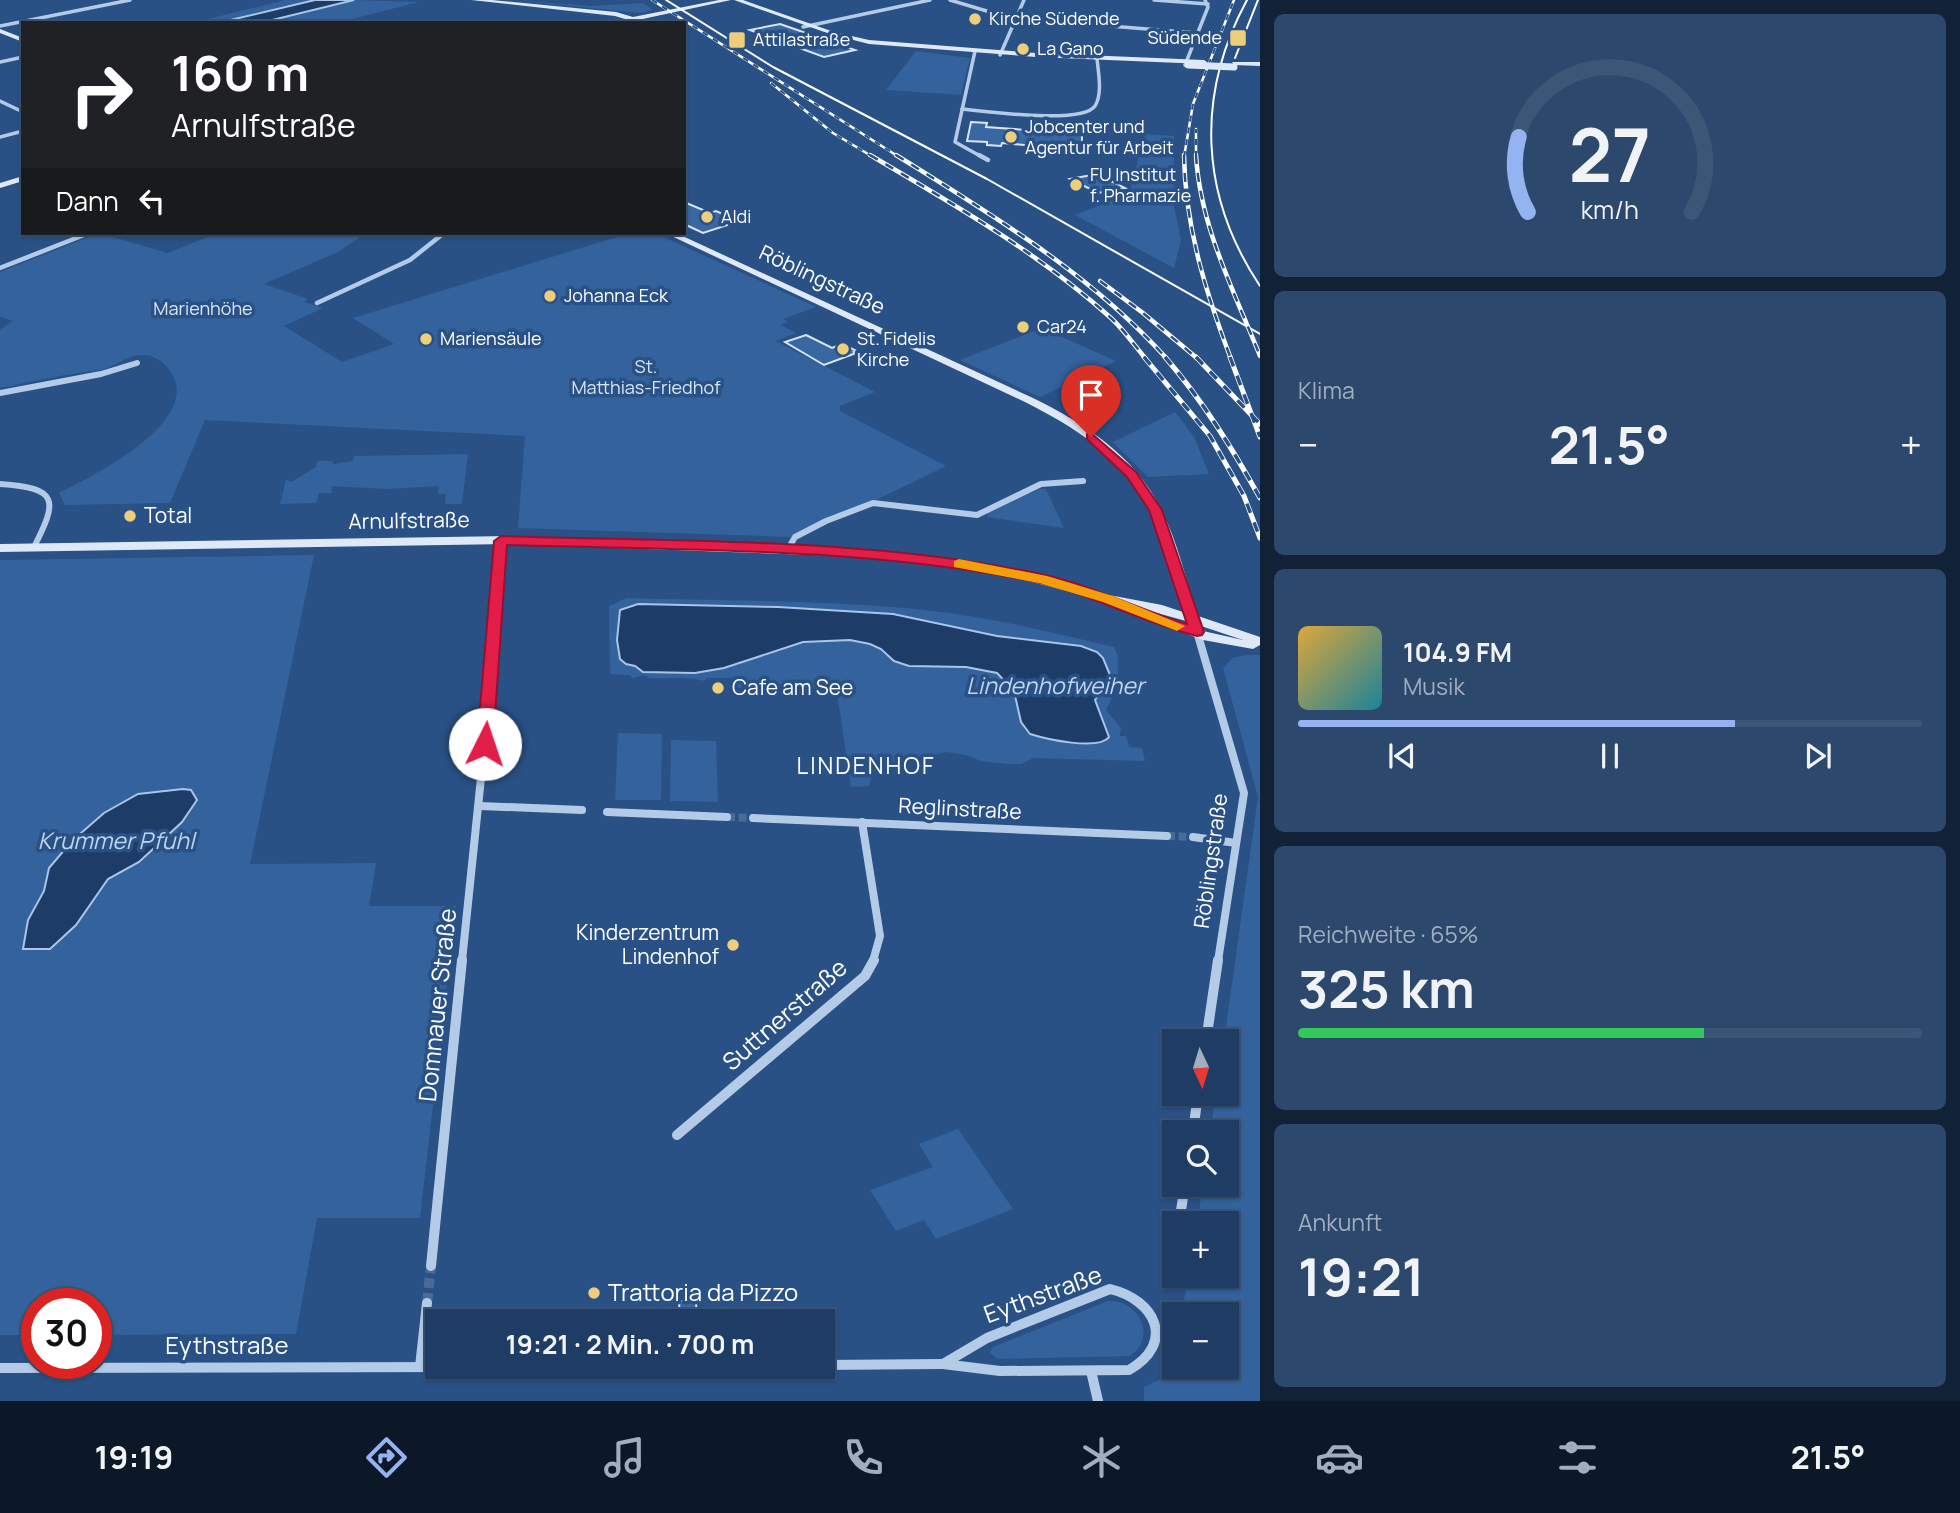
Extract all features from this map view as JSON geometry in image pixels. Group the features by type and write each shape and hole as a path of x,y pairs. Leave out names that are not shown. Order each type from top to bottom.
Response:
{"main road":[{"path":"474,0 642,17"},
{"path":"624,21 725,0 855,43 1097,60 1260,66"},
{"path":"737,0 807,27"},
{"path":"591,11 632,19"},
{"path":"0,29 21,39"},
{"path":"0,186 21,179"},
{"name":"Röblingstraße","path":"673,235 1029,400 1079,427 1120,462 1156,510 1194,625"},
{"name":"Arnulfstraße","path":"0,548 501,541 868,553 993,569 1042,579 1108,599 1159,621 1194,625 1234,643 1260,643"}],"street":[{"path":"36,21 130,0"},
{"path":"807,27 930,0"},
{"path":"950,0 1016,18 1197,33"},
{"path":"1000,54 1024,0"},
{"path":"1154,0 1207,2 1187,63"},
{"path":"0,29 21,24"},
{"path":"974,52 955,142 988,160"},
{"path":"0,62 21,57"},
{"path":"962,109 1059,116 1085,114 1098,100 1097,60"},
{"path":"0,101 21,111"},
{"path":"0,137 21,132"},
{"path":"0,268 84,235"},
{"path":"317,303 410,260 441,235"},
{"path":"0,393 101,374 137,363"},
{"path":"789,549 795,537 826,521 873,503 977,515 1041,484 1083,481"},
{"path":"0,484 37,491 49,501 51,513 34,547"},
{"name":"Domnauer Straße","path":"431,1266 480,806 501,541"},
{"name":"Röblingstraße","path":"1194,625 1244,793 1208,1029"},
{"path":"480,806 582,810"},
{"path":"607,812 727,817"},
{"name":"Reglinstraße","path":"753,818 1167,836"},
{"name":"Suttnerstraße","path":"677,1135 864,976 876,956 880,936 862,822"},
{"path":"1193,837 1237,844"},
{"name":"Eythstraße","path":"835,1365 943,1364 1000,1371 1129,1370 1139,1366 1153,1353 1157,1335 1151,1315 1136,1297 1126,1291 1110,1289 987,1338 943,1364"},
{"path":"420,1367 427,1303"},
{"name":"Eythstraße","path":"0,1368 425,1367"},
{"path":"1091,1371 1098,1401"}],"green space":[{"path":"286,0 315,0 226,21 199,21"},
{"path":"354,0 419,2 344,21 268,21"},
{"path":"510,0 590,6 643,3 653,10 640,13"},
{"path":"916,51 970,58 961,95 886,90"},
{"path":"1145,134 1174,136 1174,206 1181,240 1174,268 1075,215 1129,194"},
{"name":"St. Matthias-Friedhof","path":"94,235 106,235 168,253 212,235 363,235 338,252 264,284 308,299 304,302 323,308 284,326 342,362 394,344 353,318 623,235 659,235 816,307 783,319 788,322 781,325 796,333 776,341 875,392 840,406 840,411 946,466 874,501 825,518 791,537 518,528 525,436 205,420 170,503 65,505 59,493 116,462 156,430 170,412 177,394 173,376 158,359 138,355 100,370 0,388 0,330 13,321 0,317 0,272"},
{"path":"1042,328 1116,361 1040,397 960,360"},
{"path":"1175,412 1194,437 1209,474 1148,477 1113,442"},
{"path":"468,454 462,504 445,504 446,494 438,494 439,486 386,489 332,486 331,493 319,493 316,503 280,504 286,480 291,482 316,467 317,461 333,461 333,464 353,461 354,456"},
{"path":"1040,489 1046,489 1064,528 987,517 988,512"},
{"path":"314,555 250,864 376,863 369,906 456,906 420,1218 317,1218 296,1334 112,1335 112,1288 21,1288 21,1335 0,1335 0,560","holes":["191,790 158,842 139,862 108,879 76,925 50,949 23,949 28,920 44,891 49,868 72,841 104,813 138,794"]},
{"path":"627,598 814,603 925,610 996,621 1114,647 1118,656 1118,685 1106,710 1121,728 1120,736 1126,736 1129,747 1142,748 1145,761 1033,758 1021,764 1007,764 946,752 920,759 875,764 869,786 851,787 837,692 739,688 735,686 735,678 707,678 704,681 649,678 644,675 633,678 629,675 610,674 609,606"},
{"path":"1260,655 1260,1401 1144,1401 1144,1387 1162,1379 1239,1379 1239,1302 1184,1302 1186,1288 1239,1288 1239,1211 1199,1211 1201,1197 1239,1197 1239,1120 1212,1120 1214,1106 1239,1106 1239,1029 1226,1029 1258,797 1223,668 1233,658"},
{"path":"618,733 662,734 661,800 615,800"},
{"path":"671,740 716,741 718,802 670,801"},
{"path":"958,1129 1013,1209 936,1239 924,1220 896,1231 870,1190 933,1167 919,1144"},
{"path":"1108,1301 1128,1306 1141,1321 1142,1340 1138,1349 1129,1356 998,1359 990,1353 993,1347"}],"water":[{"path":"315,0 354,0 268,21 226,21"},
{"name":"Lindenhofweiher","path":"638,604 778,607 893,614 997,636 1081,646 1097,652 1103,658 1110,675 1109,682 1095,700 1109,737 1103,741 1083,744 1030,734 1021,722 1014,691 997,673 966,667 909,666 894,661 881,649 870,644 850,640 803,642 724,668 695,673 643,672 620,659 617,640 620,610"},
{"name":"Krummer Pfuhl","path":"191,790 197,800 182,822 139,862 108,879 76,925 50,949 23,949 28,920 44,891 49,868 72,841 104,813 138,794"}],"building":[{"path":"780,24 855,50 824,57 750,30"},
{"path":"971,122 987,123 986,127 1082,134 1082,150 1002,143 1001,146 987,145 987,142 967,141"},
{"name":"FU Institut f. Pharmazie","path":"1097,174 1125,188 1098,193 1070,179"},
{"name":"Aldi","path":"686,203 740,221 703,233 686,225"},
{"name":"St. Fidelis Kirche","path":"806,335 832,348 842,344 857,351 824,365 785,342"},
{"path":"679,1301 696,1301 696,1309 679,1309"}],"tunnel":[{"path":"727,817 753,818"},
{"path":"1167,836 1193,837"},
{"path":"427,1303 431,1266"}],"tram line":[{"path":"666,0 773,67 987,179 1260,334"},
{"path":"1247,0 1230,36 1219,73 1212,109 1212,145 1216,181 1225,217 1240,252 1260,286"},
{"path":"1235,58 1258,0"}],"railway":[{"path":"652,0 685,21"},
{"path":"1184,157 1193,104 1234,0"},
{"path":"686,22 899,157"},
{"path":"771,83 833,133 873,157"},
{"path":"1196,129 1196,155"},
{"path":"870,155 995,230 1055,272 1111,318 1146,359"},
{"path":"896,155 1004,224 1073,273 1137,328 1167,359"},
{"path":"1196,155 1211,233 1260,356"},
{"path":"1184,157 1188,208 1198,259 1231,359"},
{"path":"1100,281 1198,359"},
{"path":"1144,357 1210,436 1244,496 1260,538"},
{"path":"1165,357 1216,425 1260,498"},
{"path":"1230,357 1252,416"},
{"path":"1198,359 1252,416"},
{"path":"1252,416 1260,424"},
{"path":"1252,416 1260,437"}],"slow traffic":[{"path":"959,564 1042,579 1108,599 1177,626"}],"place":[{"name":"Kirche Südende","path":"975,19"},
{"name":"Südende","path":"1238,38"},
{"name":"Attilastraße","path":"737,40"},
{"name":"La Gano","path":"1023,49"},
{"name":"Jobcenter und Agentur für Arbeit","path":"1011,137"},
{"name":"FU Institut f. Pharmazie","path":"1076,185"},
{"name":"Aldi","path":"707,217"},
{"name":"Johanna Eck","path":"550,296"},
{"name":"Car24","path":"1023,327"},
{"name":"Mariensäule","path":"426,339"},
{"name":"St. Fidelis Kirche","path":"843,349"},
{"name":"Total","path":"130,516"},
{"name":"Cafe am See","path":"718,688"},
{"name":"Kinderzentrum Lindenhof","path":"733,945"},
{"name":"Trattoria da Pizzo","path":"594,1293"}],"district":[{"name":"LINDENHOF","path":"866,766"}],"route":[{"path":"485,744 501,541 789,549 868,553 957,563 1042,579 1108,599 1159,621 1197,632 1183,597 1156,510 1132,475 1091,437"}],"park label":[{"name":"Marienhöhe","path":"203,309"}]}
